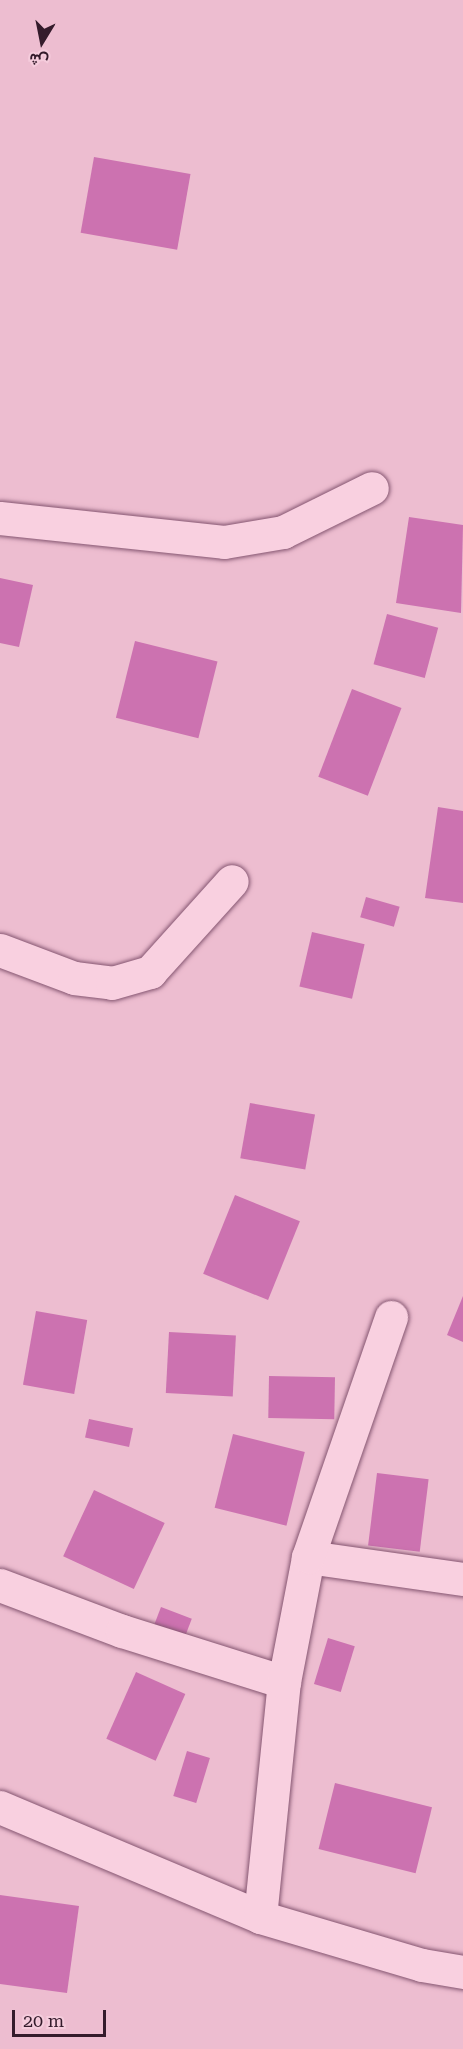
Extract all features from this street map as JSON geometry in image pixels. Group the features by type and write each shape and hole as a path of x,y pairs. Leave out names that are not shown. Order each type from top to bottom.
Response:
{"street":[{"path":"0,518 224,542 283,532 372,488"},
{"path":"0,950 74,978 112,983 150,972 232,881"},
{"path":"260,1917 284,1682 308,1557 391,1317"},
{"path":"308,1557 463,1580"},
{"path":"0,1585 122,1631 284,1682"},
{"path":"0,1807 260,1917 422,1965 463,1972"}],"building":[{"path":"94,157 191,174 177,250 81,233"},
{"path":"409,517 463,525 461,613 396,603"},
{"path":"0,578 33,585 19,647 0,643"},
{"path":"387,614 438,628 425,678 374,664"},
{"path":"135,641 217,662 198,738 116,718"},
{"path":"352,689 401,708 368,796 318,777"},
{"path":"438,807 463,811 463,903 425,898"},
{"path":"366,897 400,907 394,927 360,917"},
{"path":"312,932 365,944 352,999 299,987"},
{"path":"250,1103 315,1114 305,1170 240,1158"},
{"path":"235,1195 300,1221 268,1300 203,1274"},
{"path":"463,1296 463,1342 447,1335"},
{"path":"36,1311 87,1320 74,1394 23,1385"},
{"path":"169,1332 236,1336 233,1396 166,1393"},
{"path":"269,1376 335,1377 334,1419 268,1418"},
{"path":"89,1419 133,1428 129,1447 85,1438"},
{"path":"233,1434 305,1452 286,1526 215,1508"},
{"path":"377,1473 429,1479 420,1552 368,1545"},
{"path":"94,1490 165,1523 134,1589 63,1556"},
{"path":"161,1607 192,1619 183,1641 152,1629"},
{"path":"328,1638 355,1646 341,1692 314,1684"},
{"path":"136,1672 185,1694 156,1761 106,1739"},
{"path":"187,1751 210,1758 196,1803 173,1796"},
{"path":"335,1783 432,1807 416,1873 319,1849"},
{"path":"0,1895 79,1906 67,1993 0,1984"}]}
